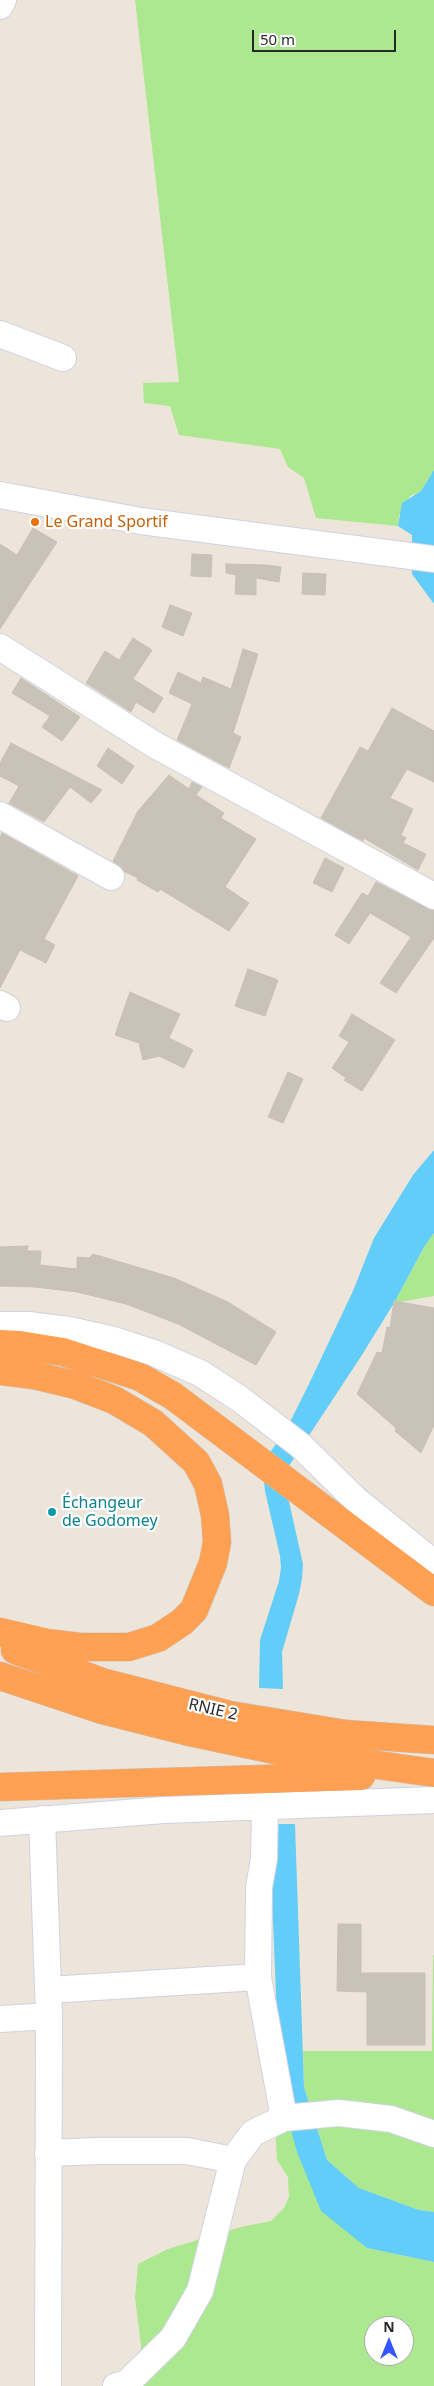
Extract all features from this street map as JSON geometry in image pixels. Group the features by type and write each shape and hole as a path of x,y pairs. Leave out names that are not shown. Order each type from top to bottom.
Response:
{"highway":[{"path":"0,1344 63,1352 140,1377 173,1396 434,1592"},
{"path":"0,1371 33,1375 75,1385 114,1400 153,1423 196,1462 208,1484 215,1515 217,1542 213,1563 194,1610 182,1622 158,1638 144,1644 113,1648 80,1647 47,1644 0,1632"},
{"name":"RNIE 2","path":"0,1644 102,1682 230,1715 346,1734 434,1740"},
{"name":"RNIE 2","path":"0,1676 102,1710 185,1731 284,1752 434,1773"},
{"path":"0,1787 434,1773"}],"street":[{"path":"0,6 2,0"},
{"path":"0,334 63,358"},
{"path":"0,495 141,520 423,558"},
{"path":"0,647 155,745 434,896"},
{"path":"0,815 110,877"},
{"path":"0,1325 69,1330 114,1340 154,1353 200,1373 240,1399 301,1446 355,1498 434,1563"},
{"path":"0,1823 164,1810 265,1808 434,1800"},
{"path":"265,1808 264,1859 259,1887 258,1977 284,2118"},
{"path":"42,1819 49,2016 48,2386"},
{"path":"48,1990 258,1977"},
{"path":"0,2019 49,2016"},
{"path":"116,2386 127,2383 174,2338 200,2291 232,2160 253,2133 284,2118 339,2113 391,2119 434,2134"},
{"path":"48,2153 97,2151 187,2152 232,2160"}],"green space":[{"path":"135,0 434,0 434,470 421,491 410,496 399,516 398,526 316,518 304,478 288,467 280,449 179,435 170,406 144,403 143,383 179,382"},
{"path":"434,1233 434,1296 394,1303 424,1247"},
{"path":"433,1955 434,2212 419,2210 359,2188 327,2160 304,2087 303,2051 432,2051"},
{"path":"273,2092 367,2248 434,2262 434,2386 133,2386 139,2375 141,2346 135,2297 138,2264 168,2249 241,2227 271,2221 284,2208 289,2197 288,2177 277,2160"}],"water":[{"path":"434,470 434,604 412,574 412,535 398,526 402,503 421,491"},
{"path":"434,1150 434,1233 360,1358 283,1475 303,1564 302,1579 282,1652 283,1689 259,1688 260,1640 279,1581 281,1567 265,1491 262,1464 287,1428 308,1386 353,1291 374,1238 413,1175"},
{"path":"269,1824 295,1824 304,2087 327,2160 359,2188 419,2210 434,2212 434,2262 367,2248 321,2211 297,2152 280,2091"}],"building":[{"path":"33,528 57,542 0,629 0,544 17,555"},
{"path":"192,554 212,555 211,577 191,576"},
{"path":"226,564 281,567 279,582 256,578 256,595 235,594 236,575 226,573"},
{"path":"303,573 326,574 325,595 302,594"},
{"path":"170,605 192,613 183,636 162,627"},
{"path":"133,638 152,650 133,679 163,698 154,713 136,702 131,712 86,683 105,651 119,660"},
{"path":"243,649 258,654 233,733 241,737 229,768 177,740 192,704 169,693 178,672 201,683 203,677 231,689"},
{"path":"21,678 80,717 62,741 42,727 50,716 12,693"},
{"path":"392,708 434,731 434,782 407,769 390,798 413,809 401,835 406,838 403,843 426,854 418,870 364,838 363,841 321,818 360,747 368,751"},
{"path":"11,743 102,790 91,803 70,787 44,822 9,803 19,786 0,776 0,763"},
{"path":"108,748 134,766 122,784 97,766"},
{"path":"169,775 189,789 192,782 202,787 196,795 224,813 221,818 256,839 225,887 249,903 229,931 160,889 158,892 137,880 138,878 125,872 113,861 138,811"},
{"path":"2,833 78,876 44,939 55,945 46,963 20,950 0,988 0,838"},
{"path":"325,858 344,868 332,892 313,883"},
{"path":"376,882 434,911 434,938 396,993 380,983 411,937 370,913 349,944 335,935 362,893 368,896"},
{"path":"248,969 278,980 265,1016 235,1006"},
{"path":"130,992 180,1014 169,1038 193,1050 184,1068 159,1056 143,1060 139,1043 115,1035"},
{"path":"352,1014 395,1040 362,1091 344,1080 346,1078 332,1068 349,1042 339,1036"},
{"path":"288,1072 303,1079 283,1123 268,1117"},
{"path":"28,1246 27,1251 41,1251 40,1265 77,1269 77,1257 89,1258 93,1254 174,1278 228,1302 276,1332 256,1365 178,1324 126,1304 77,1292 35,1287 0,1286 0,1247"},
{"path":"394,1301 434,1308 434,1425 421,1453 357,1394 377,1352 382,1353 387,1327 390,1328"},
{"path":"338,1924 361,1924 361,1973 425,1973 425,2045 367,2045 367,1992 337,1991"}],"place":[{"name":"Le Grand Sportif","path":"35,522"},
{"name":"Échangeur de Godomey","path":"52,1512"}]}
